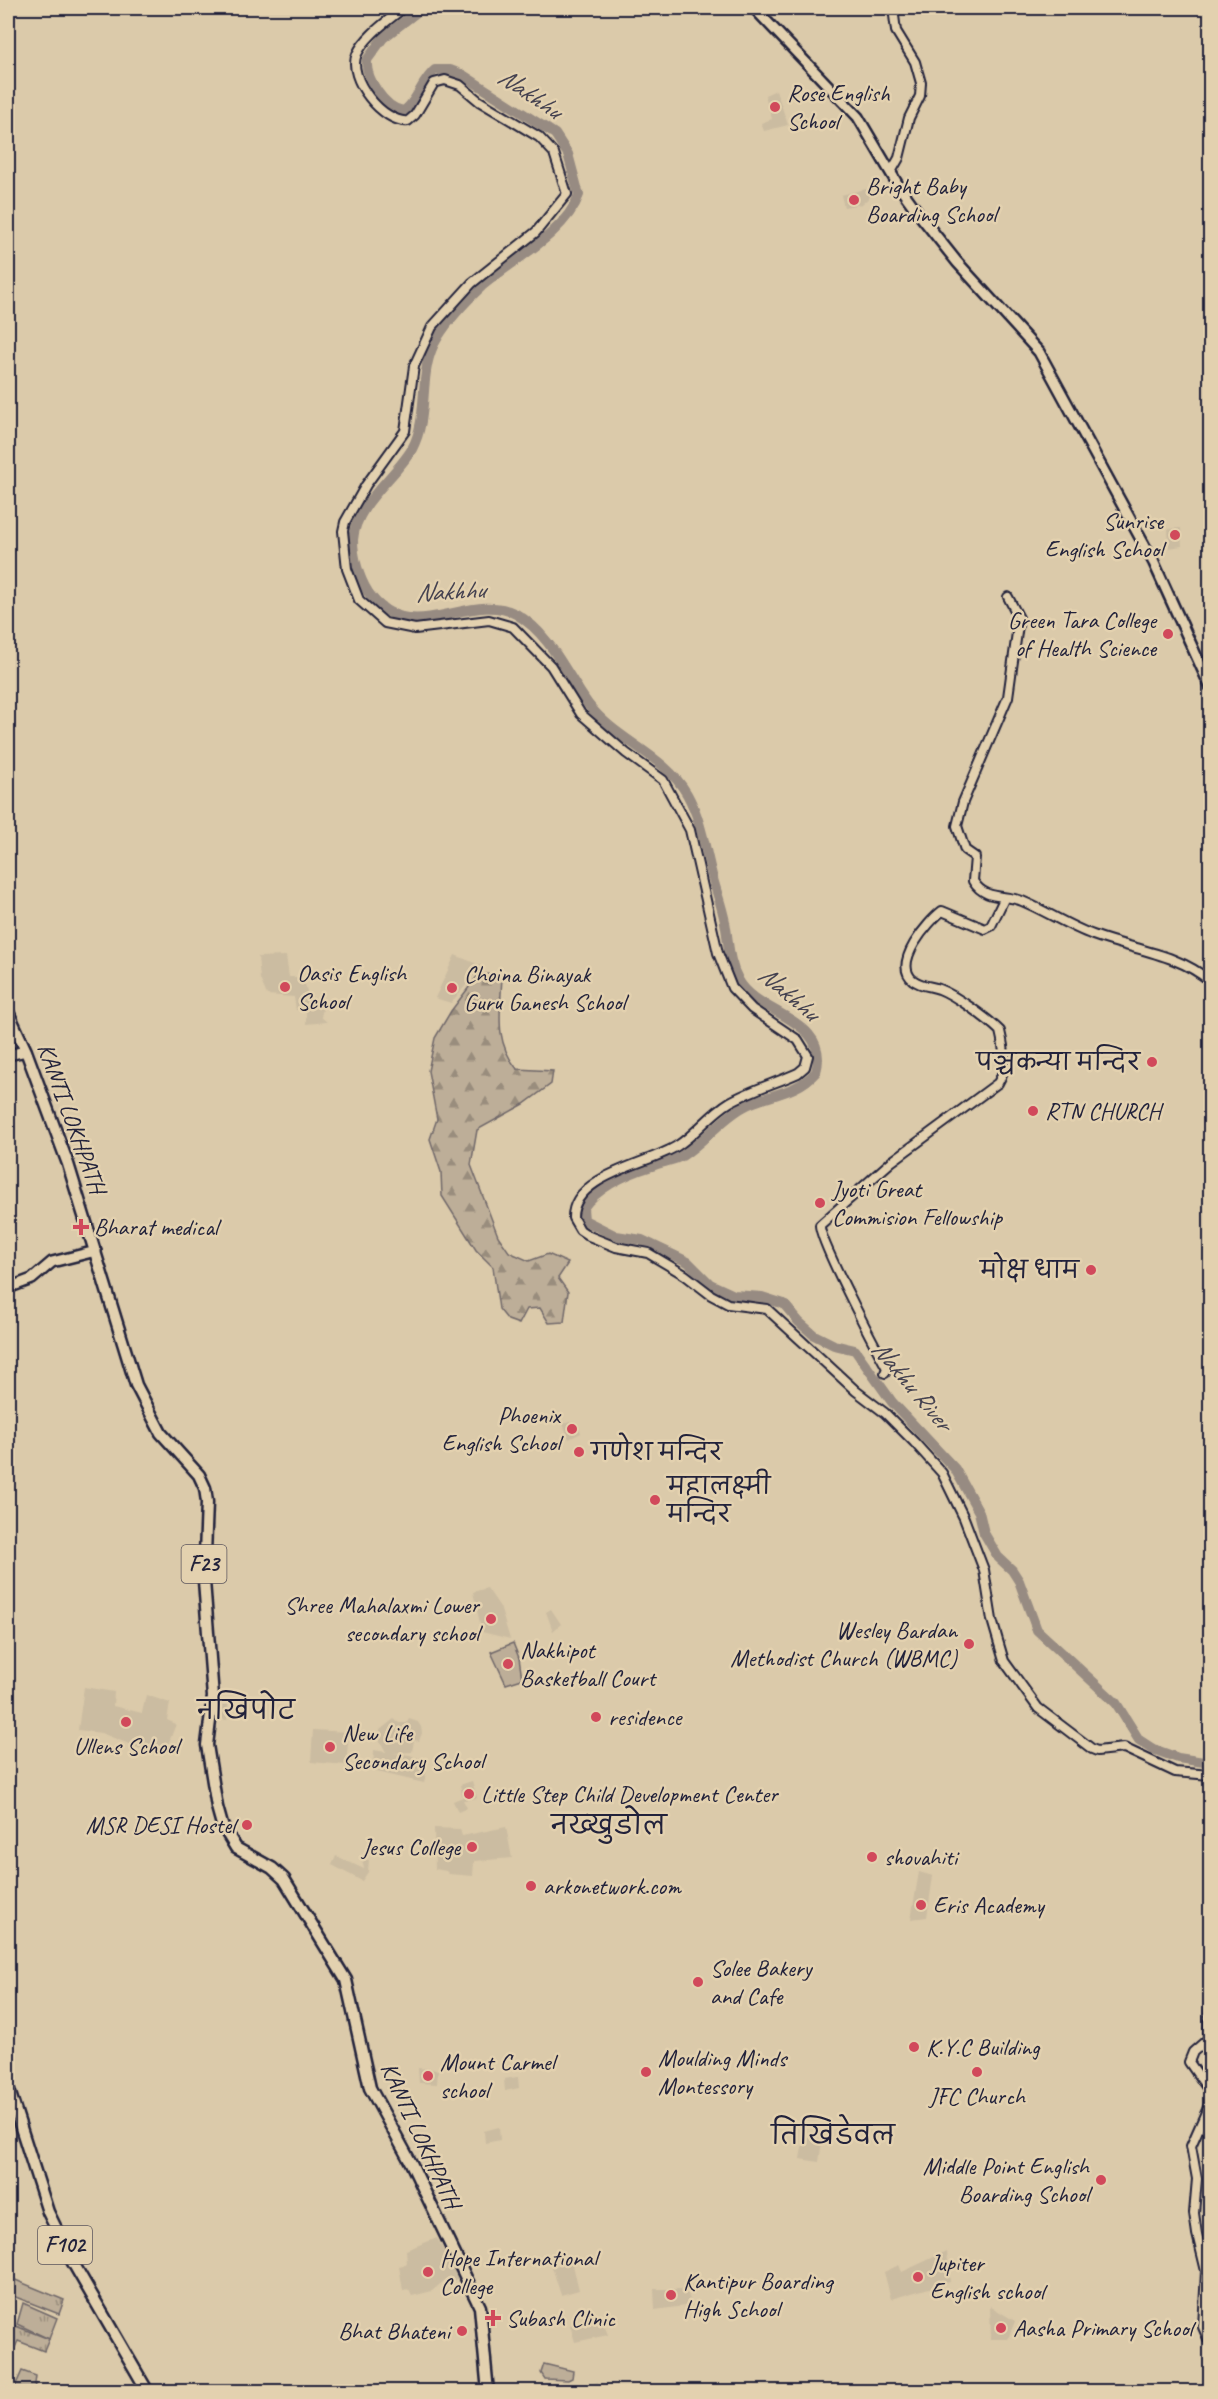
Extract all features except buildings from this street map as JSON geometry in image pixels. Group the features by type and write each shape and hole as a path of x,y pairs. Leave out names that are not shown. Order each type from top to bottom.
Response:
{"main road":[{"path":"754,8 858,117 922,218 957,262 1021,330 1044,360 1154,563 1208,670 1210,686"},
{"name":"KANTI LOKHPATH","path":"8,1012 26,1051 68,1164 136,1385 161,1433 199,1475 205,1488 207,1502 204,1581 213,1697 207,1745 222,1825 236,1848 272,1868 284,1879 346,1980 370,2088 411,2163 480,2307 488,2391"},
{"path":"8,1055 26,1051"},
{"path":"8,1288 32,1279 52,1262 96,1251"},
{"name":"F102","path":"8,2087 48,2212 72,2261 148,2391"}],"street":[{"path":"404,8 377,29 356,55 355,65 359,82 382,112 390,119 408,122 415,116 430,88 439,80 460,84 492,108 521,124 548,145 554,153 567,194 536,232 472,283 432,327 414,366 405,431 366,484 345,522 343,543 349,578 359,600 385,623 415,629 489,621 513,627 551,666 581,714 621,749 663,780 690,830 718,953 732,988 752,1009 798,1040 808,1056 804,1067 798,1073 729,1102 680,1145 621,1169 592,1186 575,1205 573,1218 580,1230 588,1236 616,1247 648,1253 686,1275 711,1295 728,1304 767,1309 856,1391 885,1413 914,1442 942,1473 964,1518 984,1570 992,1620 1004,1661 1038,1708 1092,1749 1124,1748 1175,1772 1210,1775"},
{"path":"891,172 899,158 921,83 915,62 896,31 893,8"},
{"path":"1008,597 1019,618 1008,698 963,802 957,826 965,850 975,857 973,878 975,885 985,893 1004,899 1020,900 1090,934 1177,959 1210,981"},
{"path":"885,1373 887,1368 824,1245 820,1225 891,1162 998,1083 1003,1075 1004,1058 999,1031 940,990 914,981 908,973 906,963 909,954 928,924 942,911 985,930 991,926 1004,899"},
{"path":"1210,2003 1208,2039 1193,2052 1189,2062 1210,2092"},
{"path":"1210,2103 1191,2146 1197,2179 1194,2213 1206,2271 1203,2327 1210,2343"}],"shaded area":[{"name":"Rose English School","path":"776,90 788,125 764,131 761,123 772,119 765,95"},
{"name":"Bright Baby Boarding School","path":"870,188 871,196 862,204 844,207 841,195"},
{"name":"Sunrise English School","path":"1181,528 1182,546 1169,548 1168,529"},
{"name":"Choina Binayak Guru Ganesh School","path":"455,955 482,966 451,1003 435,998"},
{"name":"Oasis English School","path":"286,956 289,977 303,977 308,995 324,1004 321,1017 327,1022 306,1024 306,1010 296,1010 294,997 267,995 260,979 258,957"},
{"name":"Phoenix English School","path":"570,1422 572,1426 578,1424 581,1433 569,1439 563,1424"},
{"name":"Shree Mahalaxmi Lower secondary school","path":"487,1588 500,1607 510,1639 482,1632 473,1592"},
{"path":"551,1609 561,1624 553,1631 546,1612"},
{"name":"Ullens School","path":"84,1687 114,1692 113,1706 142,1713 146,1695 170,1703 167,1720 176,1724 164,1755 152,1753 101,1733 78,1730"},
{"path":"214,1702 228,1704 227,1720 214,1718"},
{"path":"394,1719 399,1723 407,1723 409,1719 418,1722 421,1727 422,1733 419,1741 414,1740 412,1752 393,1753 410,1755 428,1763 424,1783 373,1771 374,1750 386,1752 380,1741 380,1730"},
{"name":"New Life Secondary School","path":"313,1730 349,1732 346,1765 311,1762"},
{"name":"Little Step Child Development Center","path":"472,1781 477,1798 463,1800 467,1808 458,1812 453,1801 463,1797 460,1785"},
{"name":"Jesus College","path":"506,1827 512,1858 474,1861 473,1876 449,1874 446,1871 435,1869 434,1828 460,1829 462,1836"},
{"path":"336,1856 364,1869 362,1859 369,1860 368,1872 362,1881 332,1865"},
{"name":"Eris Academy","path":"919,1872 933,1876 927,1917 911,1919"},
{"name":"Mount Carmel school","path":"418,2068 438,2070 437,2084 419,2083"},
{"path":"518,2077 519,2088 505,2091 504,2079"},
{"path":"499,2127 500,2140 485,2143 484,2131"},
{"path":"804,2136 822,2141 819,2162 800,2159"},
{"name":"Hope International College","path":"437,2238 459,2278 448,2284 445,2280 432,2291 412,2296 409,2290 403,2291 399,2266 407,2264 406,2250"},
{"name":"Jupiter English school","path":"947,2251 950,2282 891,2299 884,2272 899,2265 902,2272"},
{"path":"572,2261 579,2290 561,2295 552,2267"},
{"name":"Kantipur Boarding High School","path":"654,2289 686,2289 692,2305 655,2310"},
{"name":"Aasha Primary School","path":"990,2306 1015,2321 1008,2339 991,2339"},
{"path":"601,2316 608,2335 575,2342 570,2325"},
{"path":"598,2382 600,2391 567,2391 579,2387"}],"green space":[{"path":"479,974 502,975 501,1036 509,1058 517,1069 553,1071 551,1084 524,1104 477,1130 471,1165 498,1236 509,1252 529,1261 548,1254 568,1263 558,1278 568,1292 564,1322 549,1323 540,1308 527,1309 519,1324 508,1320 499,1309 493,1267 476,1250 442,1196 441,1172 430,1139 437,1119 428,1071 435,1038 451,1011"},
{"name":"Nakhipot Basketball Court","path":"513,1643 519,1658 522,1679 506,1684 491,1652"},
{"path":"13,2279 64,2300 59,2314 8,2294"},
{"path":"23,2303 57,2318 49,2339 17,2324"},
{"path":"8,2323 49,2339 44,2351 18,2341 12,2354 8,2353"},
{"path":"544,2364 573,2371 572,2378 568,2380 545,2379 541,2373"},
{"path":"22,2371 36,2376 34,2391 13,2391"}],"waterway":[{"name":"Nakhhu","path":"422,8 383,38 367,60 369,75 377,91 389,104 403,111 411,104 435,70 450,70 463,75 555,134 568,154 579,195 562,222 550,234 482,286 458,310 438,337 427,364 418,436 405,459 368,503 355,527 353,547 359,574 368,592 384,609 402,617 420,618 479,608 498,608 516,614 539,632 599,717 666,768 687,794 696,813 724,916 735,974 748,992 803,1029 813,1040 818,1054 816,1072 808,1080 790,1090 743,1107 682,1156 632,1173 605,1187 583,1208 584,1220 616,1236 642,1240 688,1262 710,1284 734,1295 762,1297 784,1304 814,1335 834,1345 855,1350 892,1402 955,1469 979,1512 984,1533 998,1557 1012,1570 1019,1581 1037,1630 1116,1703 1139,1740 1153,1749 1178,1758 1210,1763"}],"place":[{"name":"Rose English School","path":"775,107"},
{"name":"Bright Baby Boarding School","path":"854,200"},
{"name":"Sunrise English School","path":"1175,535"},
{"name":"Green Tara College of Health Science","path":"1168,634"},
{"name":"Oasis English School","path":"285,987"},
{"name":"Choina Binayak Guru Ganesh School","path":"452,988"},
{"name":"पञ्चकन्या मन्दिर","path":"1152,1062"},
{"name":"RTN CHURCH","path":"1033,1111"},
{"name":"Jyoti Great Commision Fellowship","path":"820,1203"},
{"name":"Bharat medical","path":"81,1227"},
{"name":"मोक्ष धाम","path":"1091,1270"},
{"name":"Phoenix English School","path":"572,1429"},
{"name":"गणेश मन्दिर","path":"579,1452"},
{"name":"महालक्ष्मी मन्दिर","path":"655,1500"},
{"name":"Shree Mahalaxmi Lower secondary school","path":"491,1619"},
{"name":"Wesley Bardan Methodist Church (WBMC)","path":"969,1644"},
{"name":"Nakhipot Basketball Court","path":"508,1664"},
{"name":"residence","path":"596,1717"},
{"name":"Ullens School","path":"126,1722"},
{"name":"New Life Secondary School","path":"330,1747"},
{"name":"Little Step Child Development Center","path":"469,1794"},
{"name":"MSR DESI Hostel","path":"247,1825"},
{"name":"Jesus College","path":"472,1847"},
{"name":"shovahiti","path":"872,1857"},
{"name":"arkonetwork.com","path":"531,1886"},
{"name":"Eris Academy","path":"921,1905"},
{"name":"Solee Bakery and Cafe","path":"698,1982"},
{"name":"K.Y.C Building","path":"914,2047"},
{"name":"Moulding Minds Montessory","path":"646,2072"},
{"name":"JFC Church","path":"977,2072"},
{"name":"Mount Carmel school","path":"428,2076"},
{"name":"Middle Point English Boarding School","path":"1101,2180"},
{"name":"Hope International College","path":"428,2272"},
{"name":"Jupiter English school","path":"918,2277"},
{"name":"Kantipur Boarding High School","path":"671,2295"},
{"name":"Subash Clinic","path":"493,2318"},
{"name":"Aasha Primary School","path":"1001,2328"},
{"name":"Bhat Bhateni","path":"462,2331"}],"district":[{"name":"नखिपोट","path":"246,1710"},
{"name":"नख्खुडोल","path":"609,1825"},
{"name":"तिखिडेवल","path":"833,2135"}],"water label":[{"name":"Nakhu River","path":"912,1385"}]}
